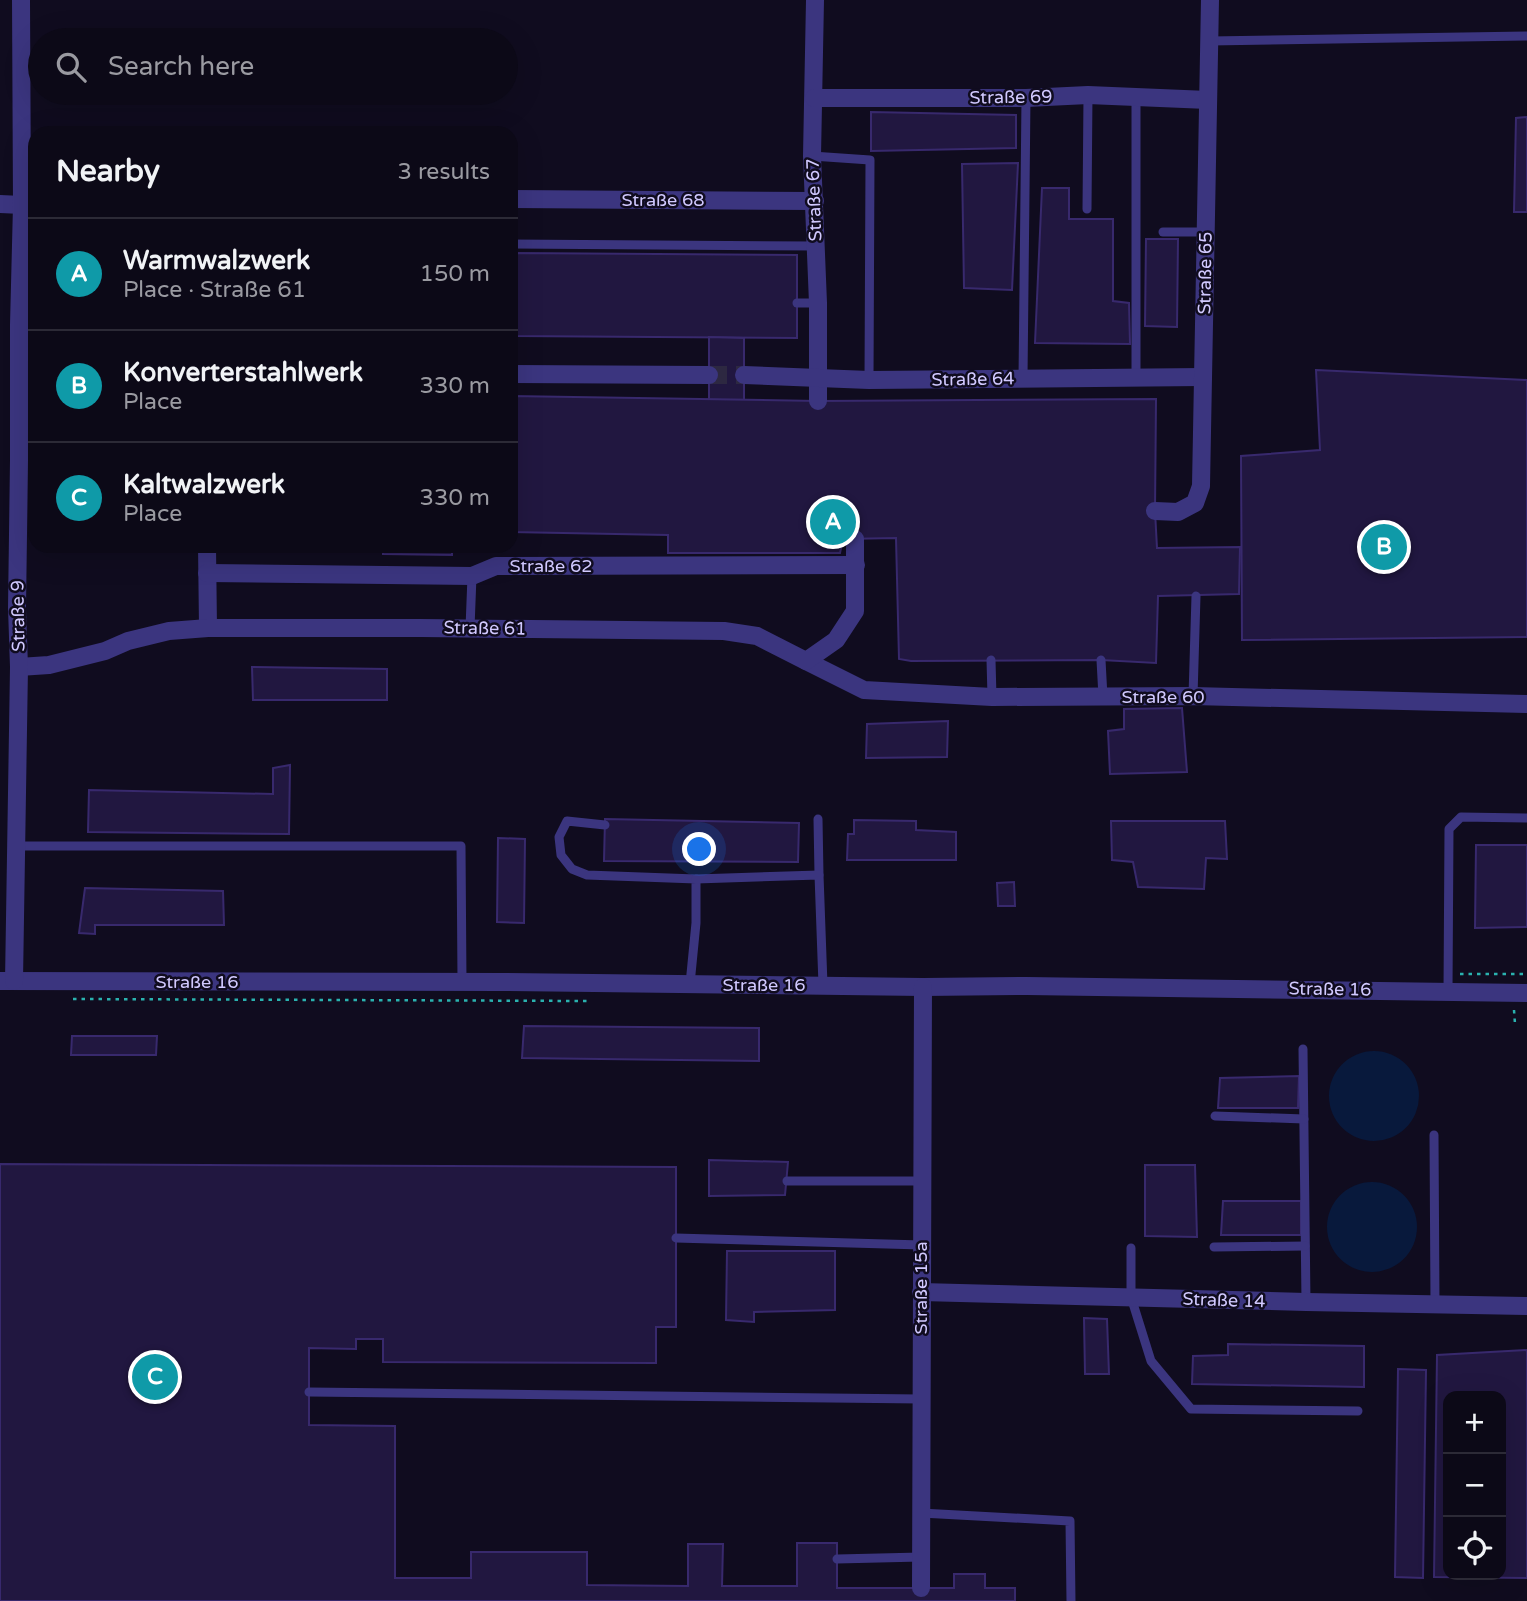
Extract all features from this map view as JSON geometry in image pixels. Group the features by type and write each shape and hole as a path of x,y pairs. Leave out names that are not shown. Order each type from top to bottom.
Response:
{"street":[{"name":"Straße 9","path":"7,981 16,846 19,667 17,608 27,363 19,325 22,205 21,0"},
{"name":"Straße 67","path":"815,0 812,156 818,303 818,401"},
{"name":"Straße 65","path":"1155,511 1178,512 1195,503 1201,486 1210,0"},
{"name":"Straße 69","path":"814,98 1026,98 1088,95 1208,100"},
{"name":"Straße 68","path":"518,199 815,201"},
{"path":"0,204 22,205"},
{"path":"518,374 709,375"},
{"name":"Straße 64","path":"744,376 869,380 1203,377"},
{"path":"806,661 836,640 855,611 855,538"},
{"path":"207,553 208,628"},
{"name":"Straße 62","path":"207,573 472,576 496,566 856,565"},
{"name":"Straße 61","path":"19,667 48,665 105,652 128,641 169,631 208,628 724,631 757,636 806,661"},
{"name":"Straße 60","path":"806,661 864,690 992,697 1193,696 1527,704"},
{"name":"Straße 16","path":"7,981 1040,986 1527,993"},
{"name":"Straße 15a","path":"922,1588 923,987"},
{"name":"Straße 14","path":"921,1292 1527,1306"}],"lane":[{"path":"1210,41 1527,36"},
{"path":"1087,209 1088,95"},
{"path":"1023,379 1026,98"},
{"path":"1136,98 1136,378"},
{"path":"812,156 870,160 869,380"},
{"path":"1163,232 1206,232"},
{"path":"518,244 816,246"},
{"path":"797,303 818,303"},
{"path":"470,628 472,576"},
{"path":"1193,696 1196,596"},
{"path":"991,660 992,697"},
{"path":"1101,660 1103,696"},
{"path":"1448,991 1449,829 1461,817 1527,818"},
{"path":"818,819 823,985"},
{"path":"605,825 567,821 559,837 561,855 572,869 587,875 695,880 819,875"},
{"path":"16,846 461,846 462,982"},
{"path":"690,984 696,923 695,880"},
{"path":"1303,1049 1306,1302"},
{"path":"1214,1116 1304,1119"},
{"path":"1434,1135 1435,1304"},
{"path":"786,1181 922,1181"},
{"path":"676,1238 922,1245"},
{"path":"1214,1247 1306,1246"},
{"path":"1131,1248 1131,1297 1151,1362 1191,1409 1358,1411"},
{"path":"309,1392 921,1398"},
{"path":"921,1513 1070,1521 1071,1601"},
{"path":"837,1559 921,1557"}],"water":[{"path":"1374,1051 1391,1054 1406,1064 1416,1079 1419,1096 1416,1113 1406,1128 1391,1138 1374,1141 1357,1138 1342,1128 1332,1113 1329,1096 1332,1079 1342,1064 1357,1054"},
{"path":"1363,1182 1381,1182 1397,1189 1410,1202 1417,1218 1417,1236 1410,1252 1397,1265 1381,1272 1363,1272 1347,1265 1334,1252 1327,1236 1327,1218 1334,1202 1347,1189"}],"building":[{"path":"871,112 1016,115 1016,148 871,151"},
{"path":"1527,117 1527,212 1514,212 1516,118"},
{"path":"1018,163 1012,290 964,288 962,164"},
{"path":"1042,188 1069,188 1069,219 1113,219 1113,301 1129,303 1130,344 1035,343"},
{"path":"1146,239 1178,239 1177,327 1145,326"},
{"path":"518,253 797,255 797,338 518,336"},
{"path":"709,337 744,338 744,401 709,401"},
{"path":"1316,370 1527,380 1527,637 1242,640 1241,456 1320,450"},
{"path":"518,396 818,401 1156,399 1157,548 1240,547 1239,594 1158,596 1156,663 1101,660 911,661 899,659 896,538 843,539 840,553 668,553 668,535 518,532"},
{"path":"452,553 452,555 383,554"},
{"path":"252,667 387,669 387,700 253,700"},
{"path":"1182,708 1187,772 1110,774 1108,731 1124,729 1124,709"},
{"path":"948,721 947,757 866,758 867,724"},
{"path":"290,765 289,834 88,832 89,790 273,794 273,768"},
{"path":"605,819 799,823 798,862 604,861"},
{"path":"854,820 916,821 916,830 956,832 956,860 847,860 848,834 854,834"},
{"path":"1111,821 1225,821 1227,859 1206,858 1204,889 1138,887 1133,862 1112,860"},
{"path":"498,838 525,839 524,923 497,922"},
{"path":"1476,845 1527,845 1527,927 1475,928"},
{"path":"1014,882 1015,906 998,906 997,883"},
{"path":"85,888 223,891 224,925 95,925 95,934 79,933"},
{"path":"524,1026 759,1028 759,1061 522,1058"},
{"path":"72,1036 157,1036 156,1055 71,1055"},
{"path":"1299,1076 1298,1108 1218,1108 1220,1078"},
{"path":"709,1160 788,1162 785,1195 709,1196"},
{"path":"0,1164 676,1167 676,1327 656,1327 656,1363 383,1362 383,1339 356,1339 356,1349 309,1348 309,1425 395,1426 395,1578 471,1578 471,1552 587,1552 587,1585 688,1586 688,1544 723,1544 722,1586 797,1586 797,1543 837,1543 837,1588 954,1588 954,1574 985,1574 985,1588 1015,1588 1015,1601 0,1601"},
{"path":"1145,1165 1195,1165 1197,1237 1145,1236"},
{"path":"1223,1201 1301,1201 1301,1235 1221,1235"},
{"path":"727,1251 835,1251 835,1310 754,1312 754,1322 726,1320"},
{"path":"1084,1318 1107,1319 1109,1374 1085,1374"},
{"path":"1228,1344 1364,1346 1364,1387 1192,1384 1193,1356 1228,1355"},
{"path":"1527,1350 1527,1578 1506,1578 1506,1391 1443,1391 1443,1577 1434,1577 1437,1355"},
{"path":"1398,1369 1426,1370 1423,1578 1395,1577"}],"tunnel":[{"path":"709,375 744,375"}],"place":[{"name":"Warmwalzwerk","path":"833,522"},
{"name":"Konverterstahlwerk","path":"1384,547"},
{"name":"Kaltwalzwerk","path":"155,1377"}]}
